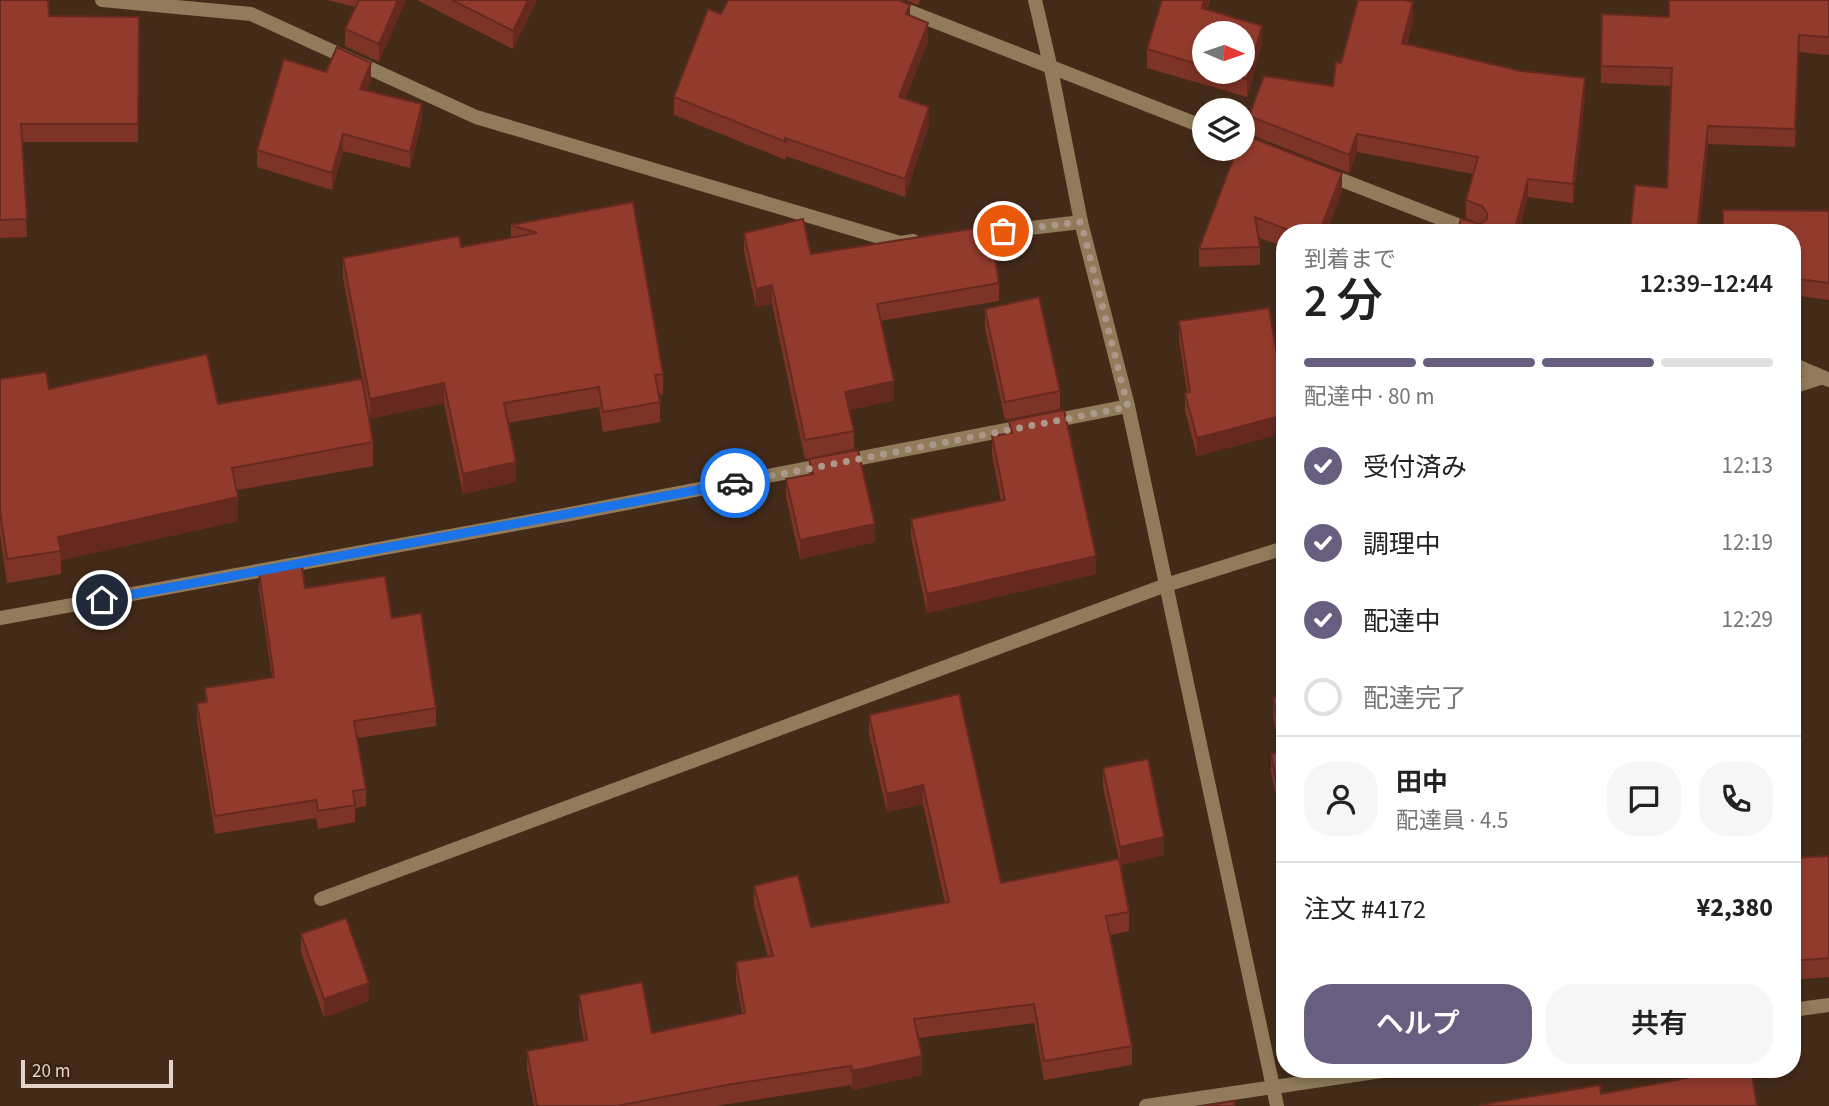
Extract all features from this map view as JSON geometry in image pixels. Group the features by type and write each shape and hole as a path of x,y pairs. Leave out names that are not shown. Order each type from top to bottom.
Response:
{"street":[{"path":"102,0 251,14 476,117 900,243 926,240"},
{"path":"880,0 1192,122"},
{"path":"1035,0 1052,69 1081,222 1128,407 1277,1106"},
{"path":"1306,166 1455,224"},
{"path":"952,237 1081,222"},
{"path":"1801,368 1826,378"},
{"path":"1801,385 1826,378"},
{"path":"0,618 590,510 1128,407"},
{"path":"321,899 1166,585 1276,551"},
{"path":"1801,1009 1829,1005"},
{"path":"1146,1106 1334,1078"}],"building":[{"path":"0,0 48,0 49,16 139,17 138,124 21,124 27,219 0,220"},
{"path":"359,0 398,0 379,44 345,29"},
{"path":"452,0 528,0 513,31"},
{"path":"728,0 899,0 910,5 906,14 928,23 899,97 929,107 905,179 785,138 786,142 674,97 708,9 721,14"},
{"path":"1162,0 1204,0 1202,8 1245,21 1192,21 1192,62 1147,49"},
{"path":"1358,0 1405,0 1413,2 1402,43 1521,71 1585,78 1573,184 1528,179 1516,224 1480,224 1487,219 1487,213 1482,206 1466,200 1478,157 1357,134 1349,155 1255,118 1255,100 1264,76 1333,86 1336,62 1341,63"},
{"path":"1669,0 1829,0 1829,37 1799,35 1795,129 1708,126 1698,224 1631,224 1635,185 1667,188 1672,68 1601,66 1602,14 1669,17"},
{"path":"1255,24 1262,26 1255,51"},
{"path":"337,47 371,63 360,89 422,104 410,152 343,134 332,173 257,150 284,59 326,72"},
{"path":"1255,139 1342,173 1322,224 1276,225 1255,217 1260,247 1199,249 1232,161 1255,161"},
{"path":"633,202 663,374 655,375 660,402 603,412 599,387 504,403 516,462 463,474 444,383 370,399 343,258 459,236 461,247 537,233 511,225"},
{"path":"1723,210 1829,211 1829,283 1801,279 1801,224 1723,224"},
{"path":"803,219 811,254 990,226 999,283 877,304 894,381 845,392 854,431 805,440 772,285 756,289 744,233"},
{"path":"1461,219 1480,224 1460,224"},
{"path":"1039,297 1060,391 1005,402 985,309"},
{"path":"1269,308 1276,350 1276,417 1197,438 1185,393 1190,392 1179,321"},
{"path":"207,354 218,404 362,379 373,442 232,468 238,497 58,537 61,551 7,559 0,511 0,379 46,372 49,389"},
{"path":"1064,410 1096,556 927,594 911,519 1005,500 992,436 1012,433 1009,421"},
{"path":"858,450 875,524 800,540 786,479 813,474 809,459"},
{"path":"302,566 305,588 385,576 392,618 421,613 436,708 354,721 366,789 353,791 355,805 318,811 316,800 215,816 197,703 207,702 205,688 274,677 259,572"},
{"path":"959,694 1001,883 1119,859 1129,912 1106,916 1132,1046 1044,1061 1034,1004 914,1019 922,1056 852,1071 851,1066 732,1084 616,1106 537,1106 527,1051 587,1040 579,995 642,982 652,1033 745,1013 736,962 773,956 754,886 798,875 811,927 949,902 923,785 887,794 869,715"},
{"path":"1276,753 1276,778 1271,754"},
{"path":"1148,759 1164,837 1120,847 1103,768"},
{"path":"1829,856 1829,958 1801,960 1801,858"},
{"path":"346,918 369,983 324,999 301,934"},
{"path":"1687,1078 1752,1078 1757,1106 1480,1106 1600,1085 1601,1094"},
{"path":"1234,1101 1235,1106 1203,1106"}],"way so far":[{"path":"735,483 1128,407 1081,222 1003,231"}],"route":[{"path":"102,600 735,483"}]}
